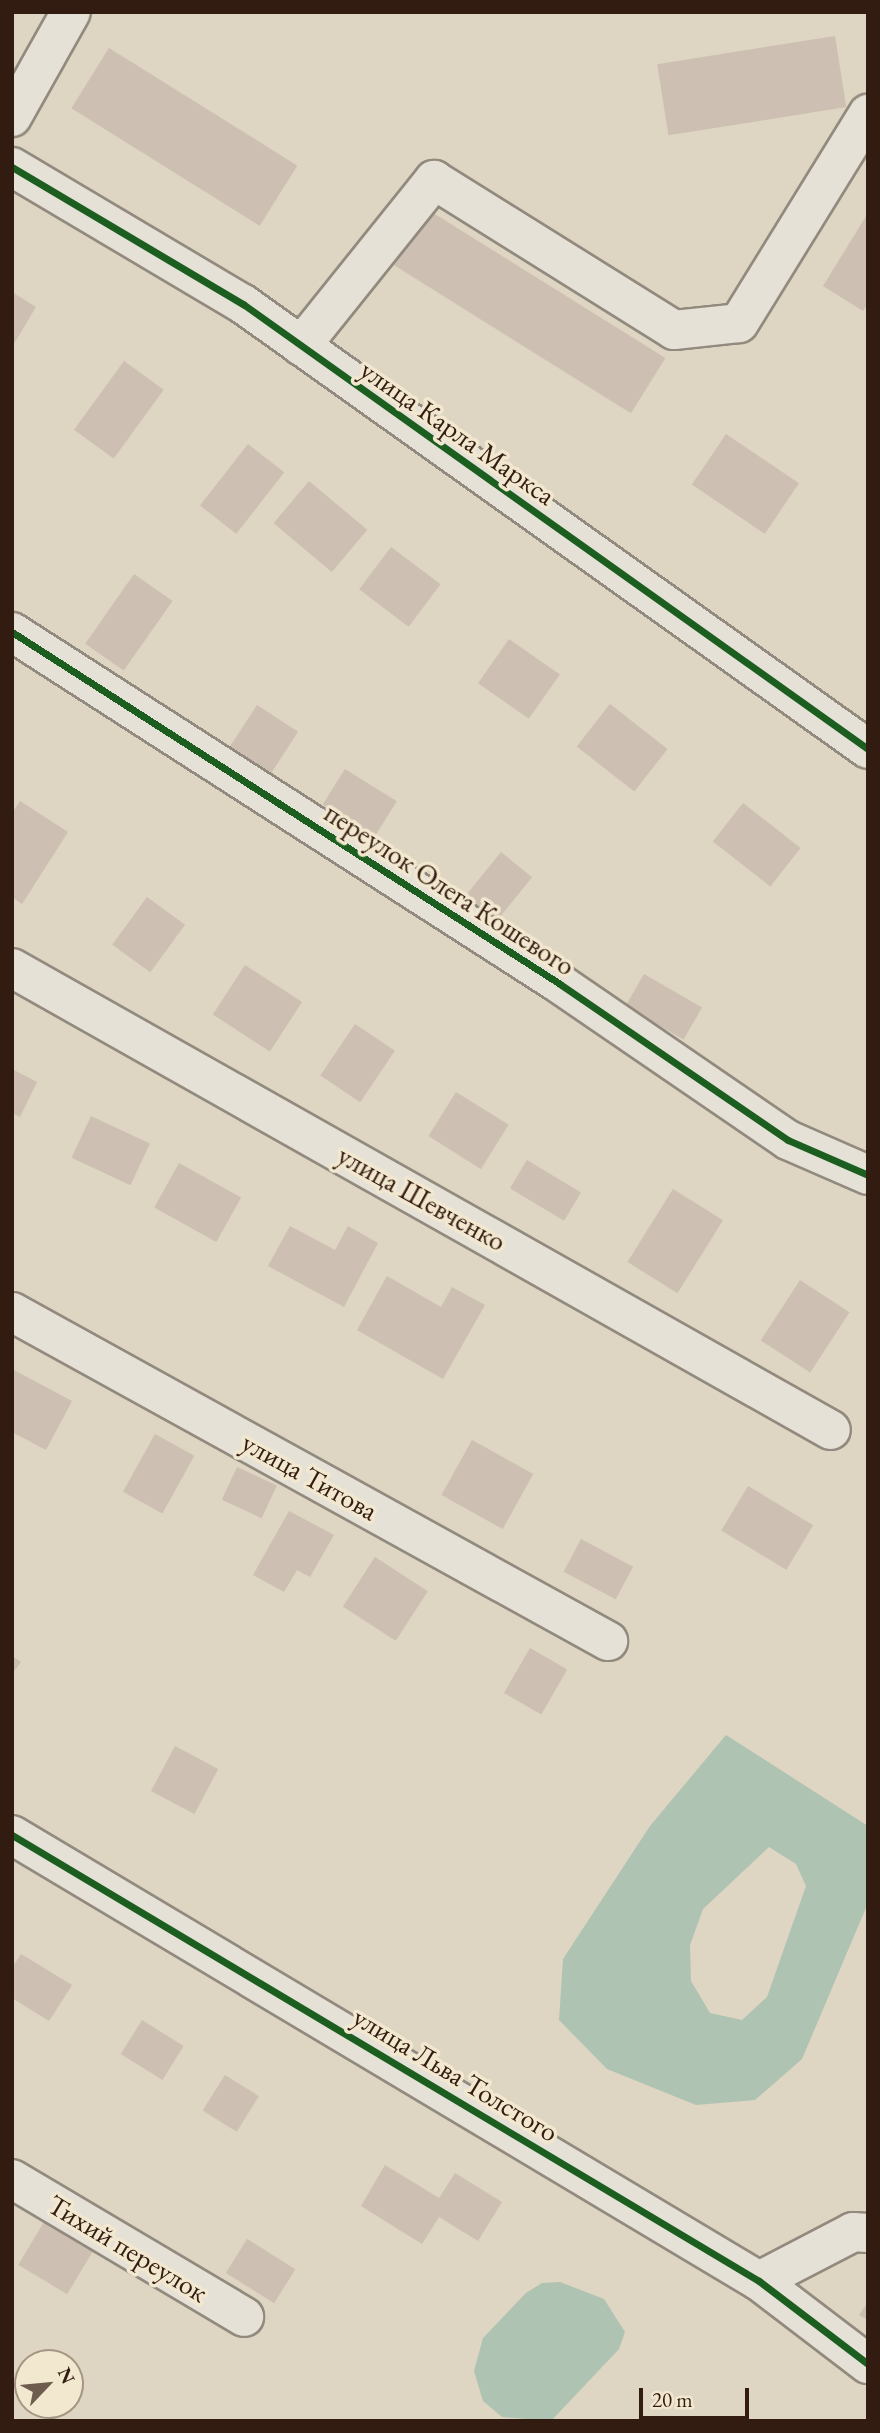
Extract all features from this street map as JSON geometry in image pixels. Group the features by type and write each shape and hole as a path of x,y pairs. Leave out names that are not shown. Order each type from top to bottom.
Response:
{"street":[{"path":"12,117 71,12"},
{"path":"301,346 434,180 674,330 739,323 868,114"},
{"name":"улица Карла Маркса","path":"12,167 301,346 868,749"},
{"name":"переулок Олега Кошевого","path":"12,632 560,984 788,1140 868,1175"},
{"name":"улица Шевченко","path":"12,968 831,1430"},
{"name":"улица Титова","path":"12,1312 608,1641"},
{"name":"улица Льва Толстого","path":"12,1835 760,2281 868,2364"},
{"name":"Тихий переулок","path":"12,2179 244,2317"},
{"path":"760,2281 853,2232 868,2233"}],"shaded area":[{"path":"726,1735 868,1826 868,1903 802,2059 755,2100 696,2105 607,2069 559,2020 563,1959 650,1826","holes":["769,1847 796,1864 806,1886 767,1997 742,2020 710,2013 691,1981 690,1945 703,1909"]},
{"path":"560,2282 604,2299 625,2332 619,2349 551,2421 502,2417 483,2401 474,2371 483,2338 526,2293 542,2283"}],"building":[{"path":"835,36 846,107 668,135 657,64"},
{"path":"109,48 297,166 260,226 71,108"},
{"path":"422,206 665,358 631,413 388,261"},
{"path":"868,213 868,304 863,311 823,286"},
{"path":"12,292 36,307 12,347"},
{"path":"124,361 164,390 114,459 74,430"},
{"path":"726,434 799,483 765,534 692,485"},
{"path":"248,444 284,472 236,534 200,505"},
{"path":"309,481 367,530 332,572 274,523"},
{"path":"391,547 441,584 409,627 359,589"},
{"path":"134,574 173,601 124,671 85,644"},
{"path":"509,639 560,675 529,719 478,683"},
{"path":"610,704 668,749 634,791 577,747"},
{"path":"257,705 298,732 270,774 229,748"},
{"path":"345,769 397,801 374,837 323,805"},
{"path":"20,801 68,832 22,904 12,897 12,813"},
{"path":"743,803 801,848 770,887 713,842"},
{"path":"501,852 532,877 494,924 463,899"},
{"path":"147,897 185,925 150,972 112,945"},
{"path":"245,965 302,1002 270,1052 213,1014"},
{"path":"644,974 702,1007 684,1040 626,1006"},
{"path":"355,1024 395,1051 360,1102 320,1075"},
{"path":"12,1069 37,1082 20,1117 12,1113"},
{"path":"456,1092 509,1125 481,1169 428,1136"},
{"path":"91,1116 150,1143 130,1185 72,1158"},
{"path":"527,1160 581,1192 564,1221 510,1188"},
{"path":"179,1163 241,1197 216,1242 154,1208"},
{"path":"673,1189 723,1220 677,1293 627,1262"},
{"path":"290,1226 335,1250 348,1226 378,1243 344,1307 268,1266"},
{"path":"387,1276 441,1307 452,1287 485,1305 443,1379 357,1330"},
{"path":"800,1280 849,1312 810,1373 761,1340"},
{"path":"12,1369 72,1401 46,1450 12,1432"},
{"path":"155,1434 194,1456 162,1514 123,1492"},
{"path":"472,1440 533,1474 503,1529 441,1495"},
{"path":"237,1467 277,1486 262,1518 222,1500"},
{"path":"748,1486 813,1525 786,1570 721,1531"},
{"path":"289,1511 334,1535 310,1577 297,1570 284,1592 253,1575"},
{"path":"581,1539 633,1567 616,1599 564,1572"},
{"path":"375,1557 428,1591 396,1641 343,1606"},
{"path":"530,1648 567,1670 541,1715 504,1693"},
{"path":"12,1656 21,1662 12,1674"},
{"path":"175,1746 218,1769 194,1814 151,1791"},
{"path":"21,1954 72,1985 49,2021 12,1998 12,1968"},
{"path":"142,2020 184,2046 162,2080 121,2054"},
{"path":"225,2075 259,2096 237,2132 203,2111"},
{"path":"385,2165 439,2198 455,2173 502,2202 478,2241 439,2217 422,2244 361,2206"},
{"path":"44,2222 93,2251 67,2294 18,2265"},
{"path":"247,2239 295,2269 274,2303 226,2273"},
{"path":"868,2302 868,2320 859,2315"}],"cycle path":[{"path":"12,167 243,304 868,749"},
{"path":"12,632 560,984 788,1140 868,1175"},
{"path":"12,1835 759,2281 868,2364"}]}
